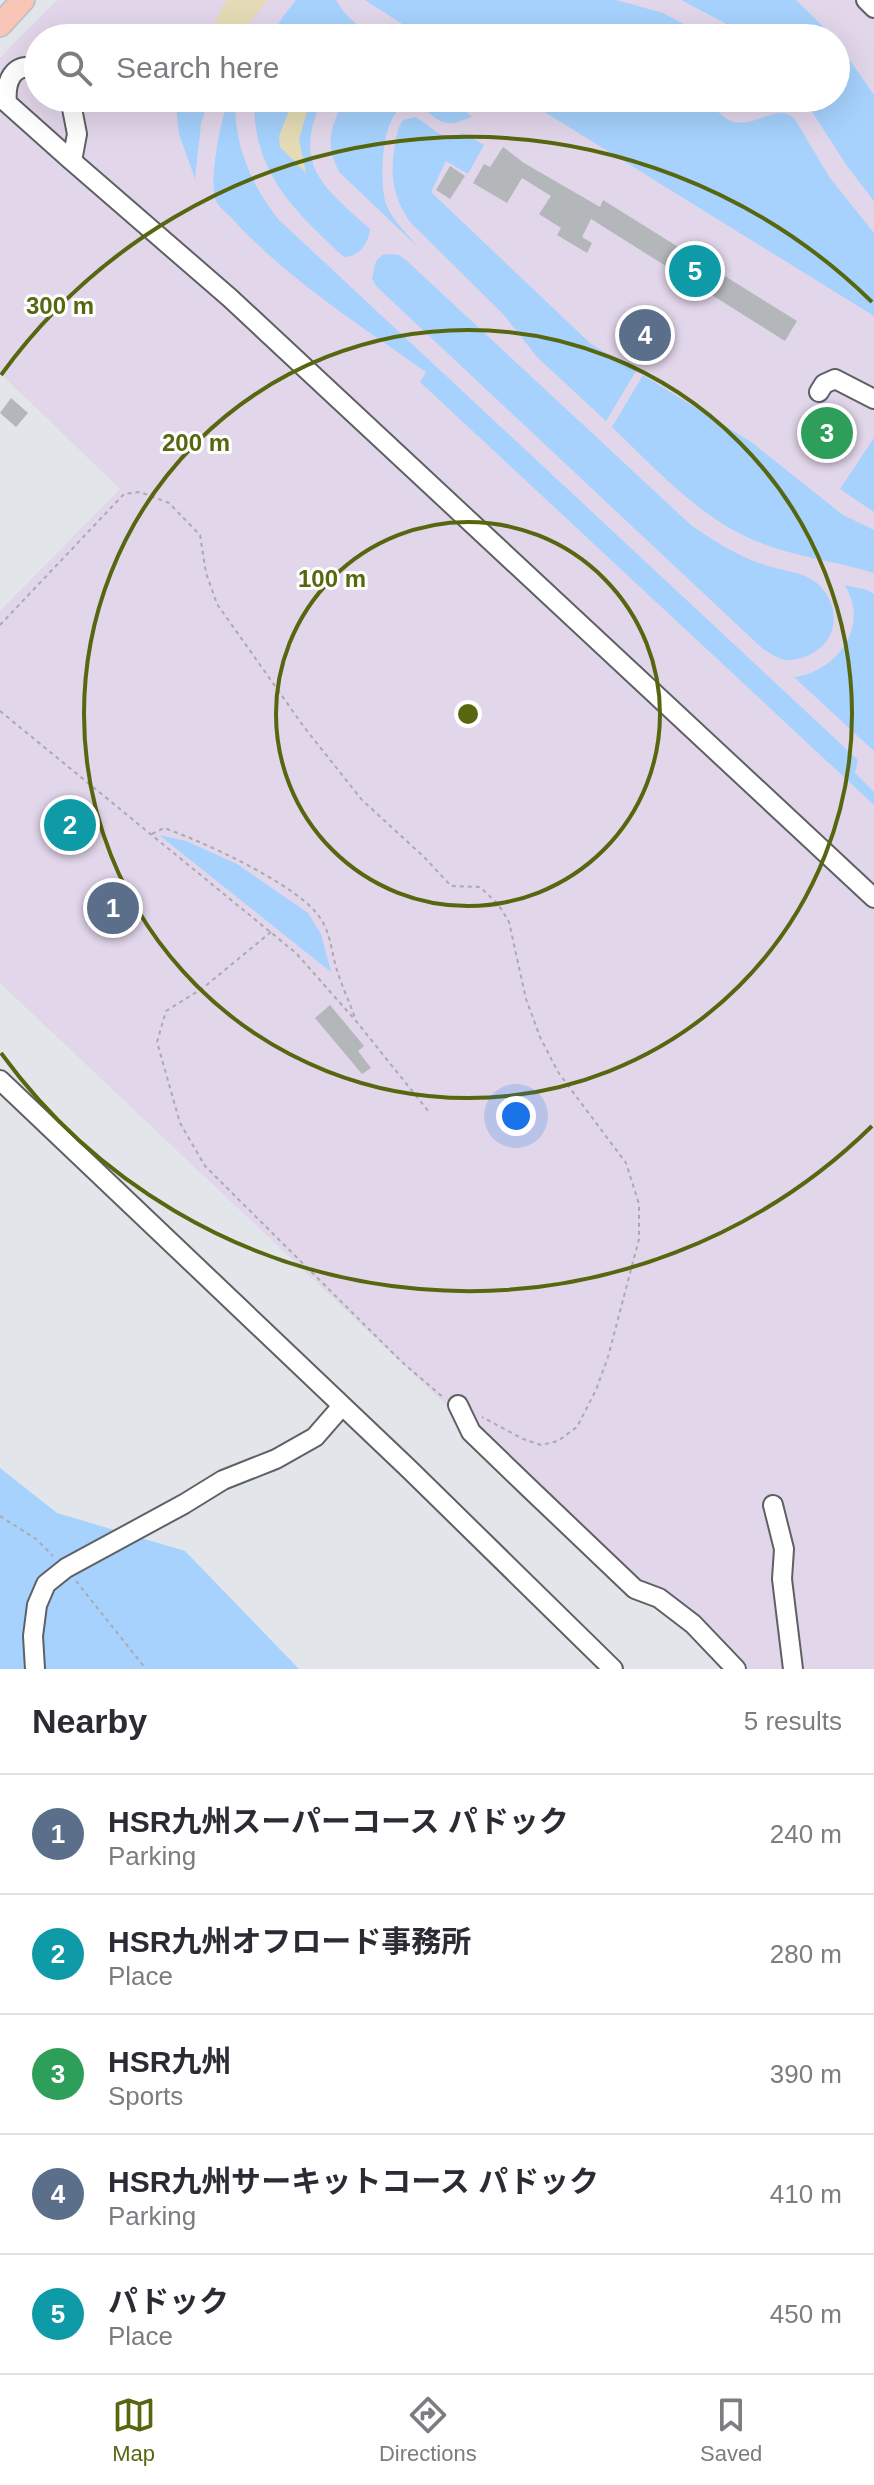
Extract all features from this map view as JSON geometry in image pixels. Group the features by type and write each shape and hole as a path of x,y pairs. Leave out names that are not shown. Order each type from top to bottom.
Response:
{"main road":[{"path":"0,25 23,0"}],"street":[{"path":"866,0 874,8"},
{"path":"24,68 14,72 5,85 7,103 230,298 874,898"},
{"path":"72,161 77,134 73,112"},
{"path":"819,392 824,384 835,379 874,399"},
{"path":"0,1080 409,1469 613,1669"},
{"path":"458,1405 471,1432 635,1589 659,1598 693,1624 736,1669"},
{"path":"35,1669 33,1636 37,1605 46,1584 66,1568 223,1480 276,1459 315,1437 342,1406"},
{"path":"773,1505 784,1549 782,1579 793,1669"}],"path":[{"path":"0,625 124,494 140,492 169,503 200,535 206,573 217,604 304,727 352,788 451,886 480,887 498,904 509,922 526,999 540,1037 558,1072 626,1163 639,1204 639,1239 608,1357 577,1427 558,1441 541,1445 523,1439 444,1398 403,1363 205,1166 180,1123 157,1042 166,1011 203,988 271,932"},
{"path":"0,711 296,953 429,1112"},
{"path":"151,835 164,828 181,834 254,869 292,892 318,914 329,937 356,1021"},
{"path":"0,1516 36,1539 66,1568 146,1669"}],"shaded area":[{"path":"57,0 874,0 874,1669 725,1669 0,983 0,611 120,489 0,373 0,58 24,34 24,112 850,112 850,24 33,24"},
{"path":"296,0 336,0 358,24 278,24"},
{"path":"365,0 616,0 663,13 684,24 402,24"},
{"path":"681,0 796,0 821,24 726,24"},
{"path":"850,60 874,95 874,201 812,112 850,112"},
{"path":"177,112 205,112 195,179 179,134"},
{"path":"225,112 235,112 241,147 252,177 278,219 858,760 855,773 874,792 874,805 420,382 426,372 304,285 220,207 214,192 214,166"},
{"path":"255,112 318,112 310,141 311,158 326,187 370,229 359,252 344,257 293,205 269,169 255,124"},
{"path":"338,112 396,112 386,135 384,194 389,210 419,248 339,172 331,143"},
{"path":"427,112 466,112 472,117 449,123"},
{"path":"545,112 719,112 731,121 743,123 785,113 794,118 830,178 874,233 874,316"},
{"path":"415,117 443,135 463,133 484,145 468,174 446,161 431,192 591,344 636,371 606,421 537,357 503,314 410,222 396,194 393,165 400,125 403,120"},
{"path":"382,255 399,255 407,261 692,526 743,556 800,574 819,585 831,603 833,613 834,623 826,642 809,655 791,660 779,658 763,649 377,287 372,279 376,261"},
{"path":"643,375 751,442 843,515 874,530 874,573 761,543 699,508 612,427"},
{"path":"874,438 874,512 840,489"},
{"path":"845,585 874,594 874,751 794,677 830,662 847,641 854,616"},
{"path":"159,835 186,841 237,864 308,913 321,934 331,972"},
{"path":"0,1468 57,1513 185,1551 299,1669 0,1669"}],"sand":[{"path":"227,0 268,0 248,24 214,24"},
{"path":"288,112 307,112 299,139 306,173 280,147 279,136"}],"building":[{"path":"503,147 524,163 600,207 603,200 797,321 785,341 591,219 582,237 592,243 587,253 557,235 561,228 539,214 551,196 522,178 507,203 473,183 484,164 490,167"},
{"path":"450,166 465,176 450,199 436,190"},
{"path":"11,398 28,413 16,427 0,413"},
{"path":"77,798 94,811 84,823 97,834 83,850 53,826"},
{"path":"330,1005 364,1046 358,1051 371,1068 362,1074 315,1018"}],"place":[{"name":"パドック","path":"695,271"},
{"name":"HSR九州サーキットコース パドック","path":"645,335"},
{"name":"HSR九州","path":"827,433"},
{"name":"HSR九州オフロード事務所","path":"70,825"},
{"name":"HSR九州スーパーコース パドック","path":"113,908"}]}
